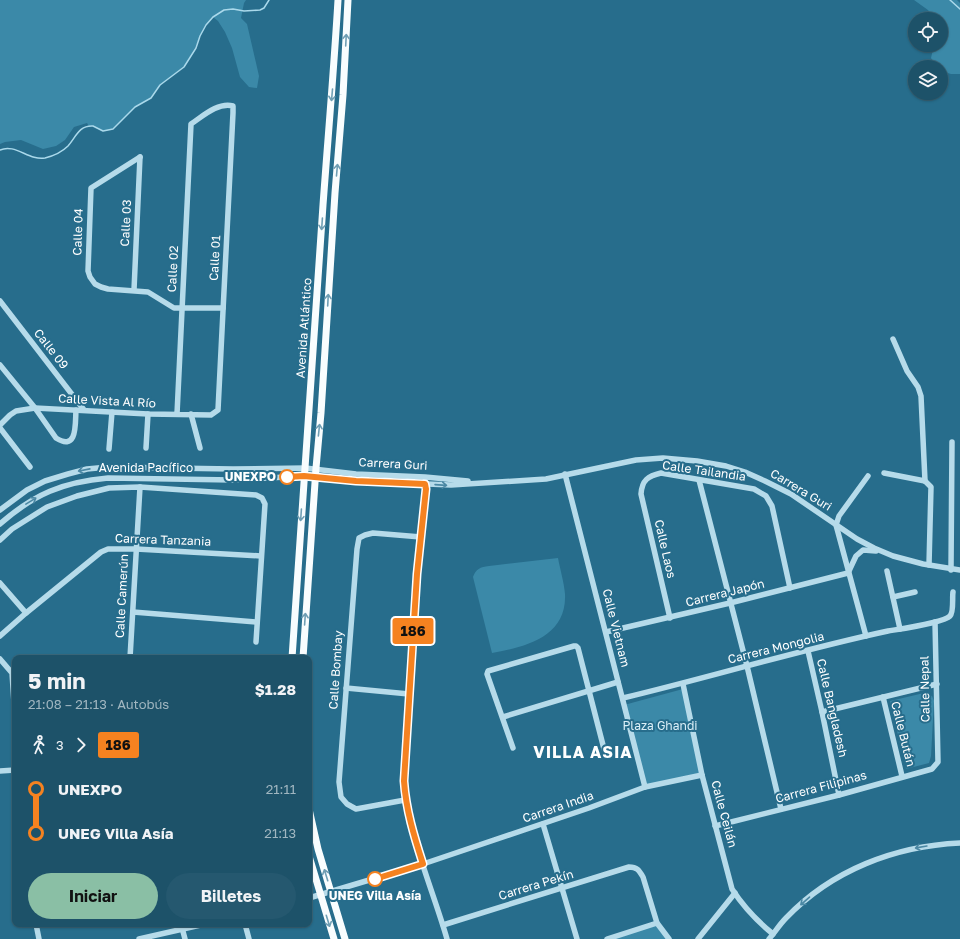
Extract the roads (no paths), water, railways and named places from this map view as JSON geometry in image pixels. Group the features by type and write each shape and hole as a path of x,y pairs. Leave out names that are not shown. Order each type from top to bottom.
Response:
{"main road":[{"name":"Avenida Atlántico","path":"292,655 304,468 312,385 323,207 334,77 338,0"},
{"name":"Avenida Atlántico","path":"303,655 343,95 348,0"},
{"path":"312,822 318,849 345,939"},
{"path":"312,866 334,939"}],"street":[{"name":"Calle 02","path":"177,414 191,124 221,105 233,106"},
{"name":"Calle 01","path":"218,410 234,113 233,106"},
{"name":"Calle 04","path":"134,290 108,289 95,284 90,278 88,271 91,188 140,156"},
{"name":"Calle 03","path":"134,290 140,156"},
{"path":"134,290 148,292 174,308 223,308"},
{"name":"Calle 09","path":"0,301 84,410"},
{"path":"893,339 907,371 918,387 920,396 925,480 931,487 929,565"},
{"path":"0,365 35,408 56,438 61,441 67,442 72,439 74,435 76,410"},
{"name":"Calle Vista Al Río","path":"0,427 10,415 16,411 35,408 148,414 211,415 218,410"},
{"path":"109,449 112,412"},
{"path":"146,448 148,414"},
{"path":"191,414 200,448"},
{"path":"0,427 30,467"},
{"path":"952,442 952,570"},
{"name":"Carrera Guri","path":"304,476 356,481 451,485 546,479 636,460 663,458 697,461 726,466 745,472 785,491 857,539 880,551 893,556 929,565 952,570 960,570"},
{"name":"Avenida Pacífico","path":"0,510 27,490 45,481 68,474 108,467 204,469 304,468"},
{"name":"Carrera Guri","path":"304,468 316,468 356,474 425,477 480,483"},
{"path":"204,469 207,479"},
{"path":"884,473 925,480"},
{"name":"Calle Vietnam","path":"565,474 645,787"},
{"name":"Calle Tailandia","path":"642,486 651,475 661,474 754,489 766,496 772,506 790,588"},
{"name":"Avenida Pacífico","path":"0,524 32,499 49,491 82,481 108,478 233,480 304,476"},
{"path":"866,636 836,525 839,516 868,476"},
{"path":"425,477 404,759 405,800 412,830 447,939"},
{"path":"699,480 747,666 781,809"},
{"name":"Calle Laos","path":"642,486 641,494 670,618"},
{"path":"0,540 12,529 47,507 77,496 109,488 140,487 256,495 262,498 265,504 256,642"},
{"name":"Calle Camerún","path":"130,655 140,487"},
{"name":"Calle Bombay","path":"405,800 356,809 347,804 341,797 339,782 359,538 373,533 421,537"},
{"name":"Carrera Tanzania","path":"0,636 101,552 108,549 136,549 261,556"},
{"path":"848,573 856,556 863,550 880,551"},
{"path":"887,571 900,629"},
{"name":"Carrera Japón","path":"606,632 730,604 848,573"},
{"path":"0,583 26,613"},
{"path":"893,597 915,592"},
{"name":"Carrera Mongolia","path":"623,698 683,684 866,636 935,622 949,616 952,612 952,592"},
{"path":"133,612 257,622"},
{"name":"Calle Nepal","path":"932,769 938,762 935,622"},
{"path":"513,748 487,674 490,670 576,646 604,749"},
{"name":"Calle Bangladesh","path":"808,651 839,795"},
{"path":"0,659 12,671"},
{"path":"503,717 618,682"},
{"name":"Calle Ceilán","path":"683,684 702,775 732,889 750,913 773,934"},
{"path":"822,712 937,684"},
{"path":"346,688 409,694"},
{"name":"Calle Bután","path":"883,697 902,776"},
{"name":"Carrera Filipinas","path":"715,826 839,795 902,776 932,769"},
{"path":"0,771 12,770"},
{"name":"Carrera India","path":"312,898 423,864 543,824 645,787 702,775"},
{"path":"543,824 577,939"},
{"path":"769,939 786,918 808,898 833,879 860,865 906,850 941,844 960,843"},
{"name":"Carrera Pekín","path":"443,924 629,867 635,867 640,871 643,877 657,923"},
{"path":"698,939 735,893"},
{"path":"607,939 657,923 669,939"},
{"path":"37,927 39,939"},
{"path":"139,939 179,927"},
{"path":"182,927 185,939"},
{"path":"246,927 249,939"}],"waterway":[{"path":"0,150 6,148 17,150 33,157 45,158 57,154 66,148 78,132 84,127 93,126 103,131 113,129 135,107 151,98 160,85 184,67 196,48 206,25 213,17 224,10 260,10 264,8 269,0"},
{"path":"950,0 960,9"}],"place":[{"name":"UNEXPO","path":"287,477"},
{"name":"UNEG Villa Asía","path":"375,879"}],"district":[{"name":"VILLA ASIA","path":"583,752"}],"park label":[{"name":"Plaza Ghandi","path":"660,726"}]}
